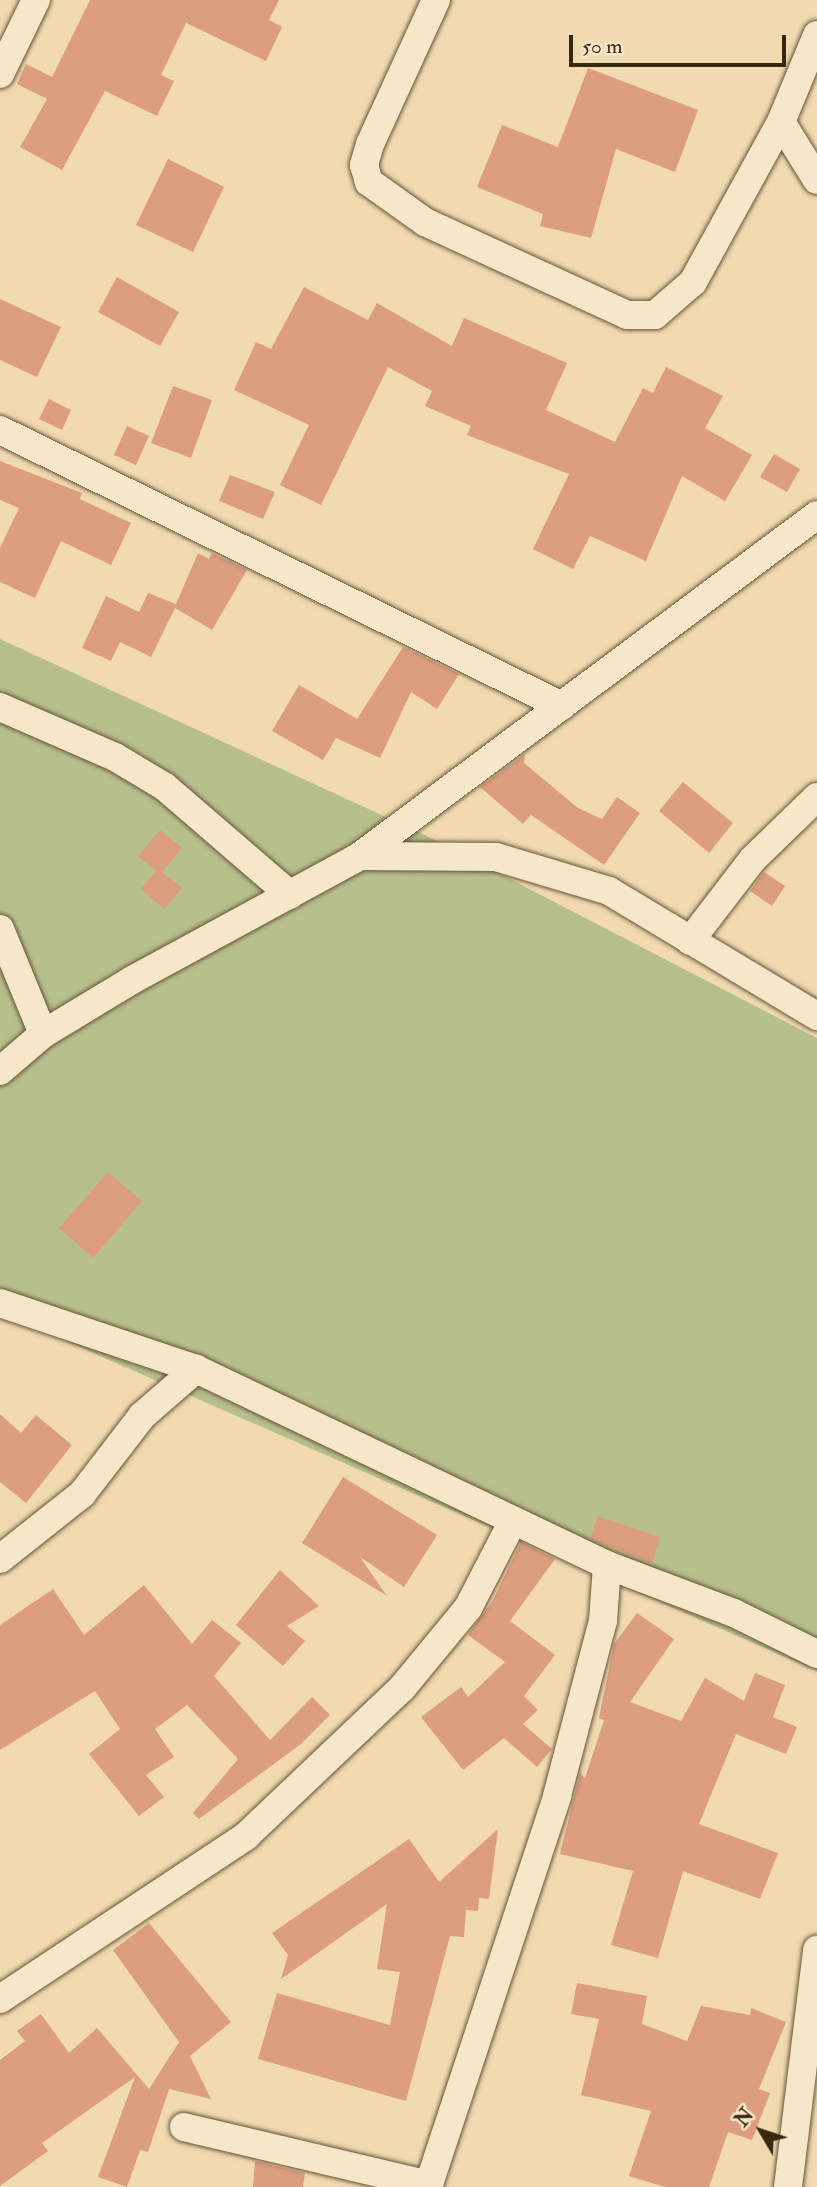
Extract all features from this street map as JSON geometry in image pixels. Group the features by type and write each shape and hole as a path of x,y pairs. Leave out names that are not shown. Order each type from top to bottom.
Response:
{"street":[{"path":"0,74 36,0"},
{"path":"436,0 370,144 364,165 369,182 425,222 627,315 655,315 693,282 781,122 817,35"},
{"path":"781,122 817,180"},
{"path":"0,430 562,706"},
{"path":"0,1071 43,1034 360,856 817,515"},
{"path":"0,707 115,757 165,787 290,895"},
{"path":"690,941 753,859 817,797"},
{"path":"360,856 526,863 619,896 817,1016"},
{"path":"0,929 43,1034"},
{"path":"0,1303 196,1369 607,1566 734,1613 817,1654"},
{"path":"0,1559 82,1494 142,1416 196,1369"},
{"path":"0,1999 246,1836 402,1688 468,1608 513,1521"},
{"path":"184,2127 428,2186 557,1796 598,1645 607,1566"},
{"path":"788,2187 817,1950"}],"green space":[{"path":"0,639 427,836 817,1038 817,1671 0,1312"}],"building":[{"path":"90,0 279,0 269,20 282,27 266,61 186,23 161,75 174,81 157,116 105,91 62,170 20,147 47,99 17,84 26,64 52,77"},
{"path":"588,68 698,110 675,172 616,149 591,238 540,226 543,214 477,187 502,125 558,147"},
{"path":"168,159 224,187 193,252 136,225"},
{"path":"117,277 179,312 160,346 98,312"},
{"path":"304,287 368,320 377,303 452,346 464,318 567,363 546,410 615,442 643,388 653,393 666,367 723,396 705,428 752,455 725,501 682,476 646,561 590,536 573,569 533,549 569,474 467,435 471,426 425,406 432,391 388,367 321,505 280,485 309,425 234,390 256,342 271,349"},
{"path":"0,299 61,327 37,377 0,360"},
{"path":"173,386 212,400 191,458 151,443"},
{"path":"49,399 71,410 62,430 39,419"},
{"path":"127,426 149,436 136,465 114,455"},
{"path":"774,454 800,469 787,492 760,477"},
{"path":"0,461 82,493 80,499 131,523 111,565 61,541 35,598 0,582 0,548 19,508 0,500"},
{"path":"230,475 275,492 263,519 219,501"},
{"path":"198,553 209,559 212,553 247,570 212,630 175,608 151,657 120,642 111,661 82,648 106,596 139,612 148,593 176,604"},
{"path":"403,647 459,674 437,709 411,692 380,758 336,738 323,760 272,731 299,685 357,719"},
{"path":"525,754 524,763 578,808 602,819 617,797 640,813 604,865 531,815 523,824 480,787"},
{"path":"683,782 733,823 709,853 659,811"},
{"path":"160,830 182,848 162,872 182,888 164,909 141,889 156,871 138,856"},
{"path":"764,872 785,886 772,906 750,891"},
{"path":"108,1172 142,1201 93,1258 59,1228"},
{"path":"0,1414 21,1433 36,1415 72,1445 26,1503 0,1482"},
{"path":"343,1477 437,1535 404,1587 360,1557 387,1596 302,1543"},
{"path":"598,1516 660,1537 652,1563 590,1539"},
{"path":"521,1542 555,1559 510,1621 555,1655 524,1696 538,1710 523,1724 552,1749 537,1767 504,1738 463,1770 421,1717 461,1687 468,1697 505,1662 468,1635 493,1600"},
{"path":"280,1570 319,1606 287,1626 305,1641 283,1666 236,1625"},
{"path":"144,1585 192,1644 212,1620 241,1643 214,1676 270,1740 312,1697 330,1715 301,1744 199,1819 193,1813 238,1759 187,1705 155,1729 174,1757 146,1775 164,1797 139,1816 89,1754 120,1729 95,1691 0,1750 0,1625 53,1589 84,1635"},
{"path":"637,1613 674,1639 630,1702 681,1721 705,1678 744,1701 755,1673 785,1685 773,1717 797,1727 786,1754 736,1734 699,1824 778,1853 760,1899 683,1871 658,1958 611,1945 633,1871 560,1854 580,1773 585,1778 604,1720 599,1718 614,1644"},
{"path":"498,1829 489,1899 479,1898 478,1911 466,1910 464,1937 450,1936 406,2101 258,2059 277,1993 390,2025 400,1972 377,1969 387,1904 281,1979 288,1955 272,1933 409,1839 439,1882"},
{"path":"149,1923 231,2022 190,2056 211,2099 169,2089 148,2152 140,2150 127,2187 98,2177 135,2077 42,2143 48,2151 0,2186 0,2060 25,2041 17,2031 41,2014 69,2053 97,2028 149,2089 179,2042 113,1950"},
{"path":"577,1983 647,1996 642,2024 687,2041 701,2006 750,2015 751,2008 786,2022 759,2089 770,2093 752,2140 728,2132 709,2187 665,2187 629,2176 651,2111 581,2095 599,2019 571,2014"},
{"path":"255,2161 305,2173 303,2187 253,2187"}]}
